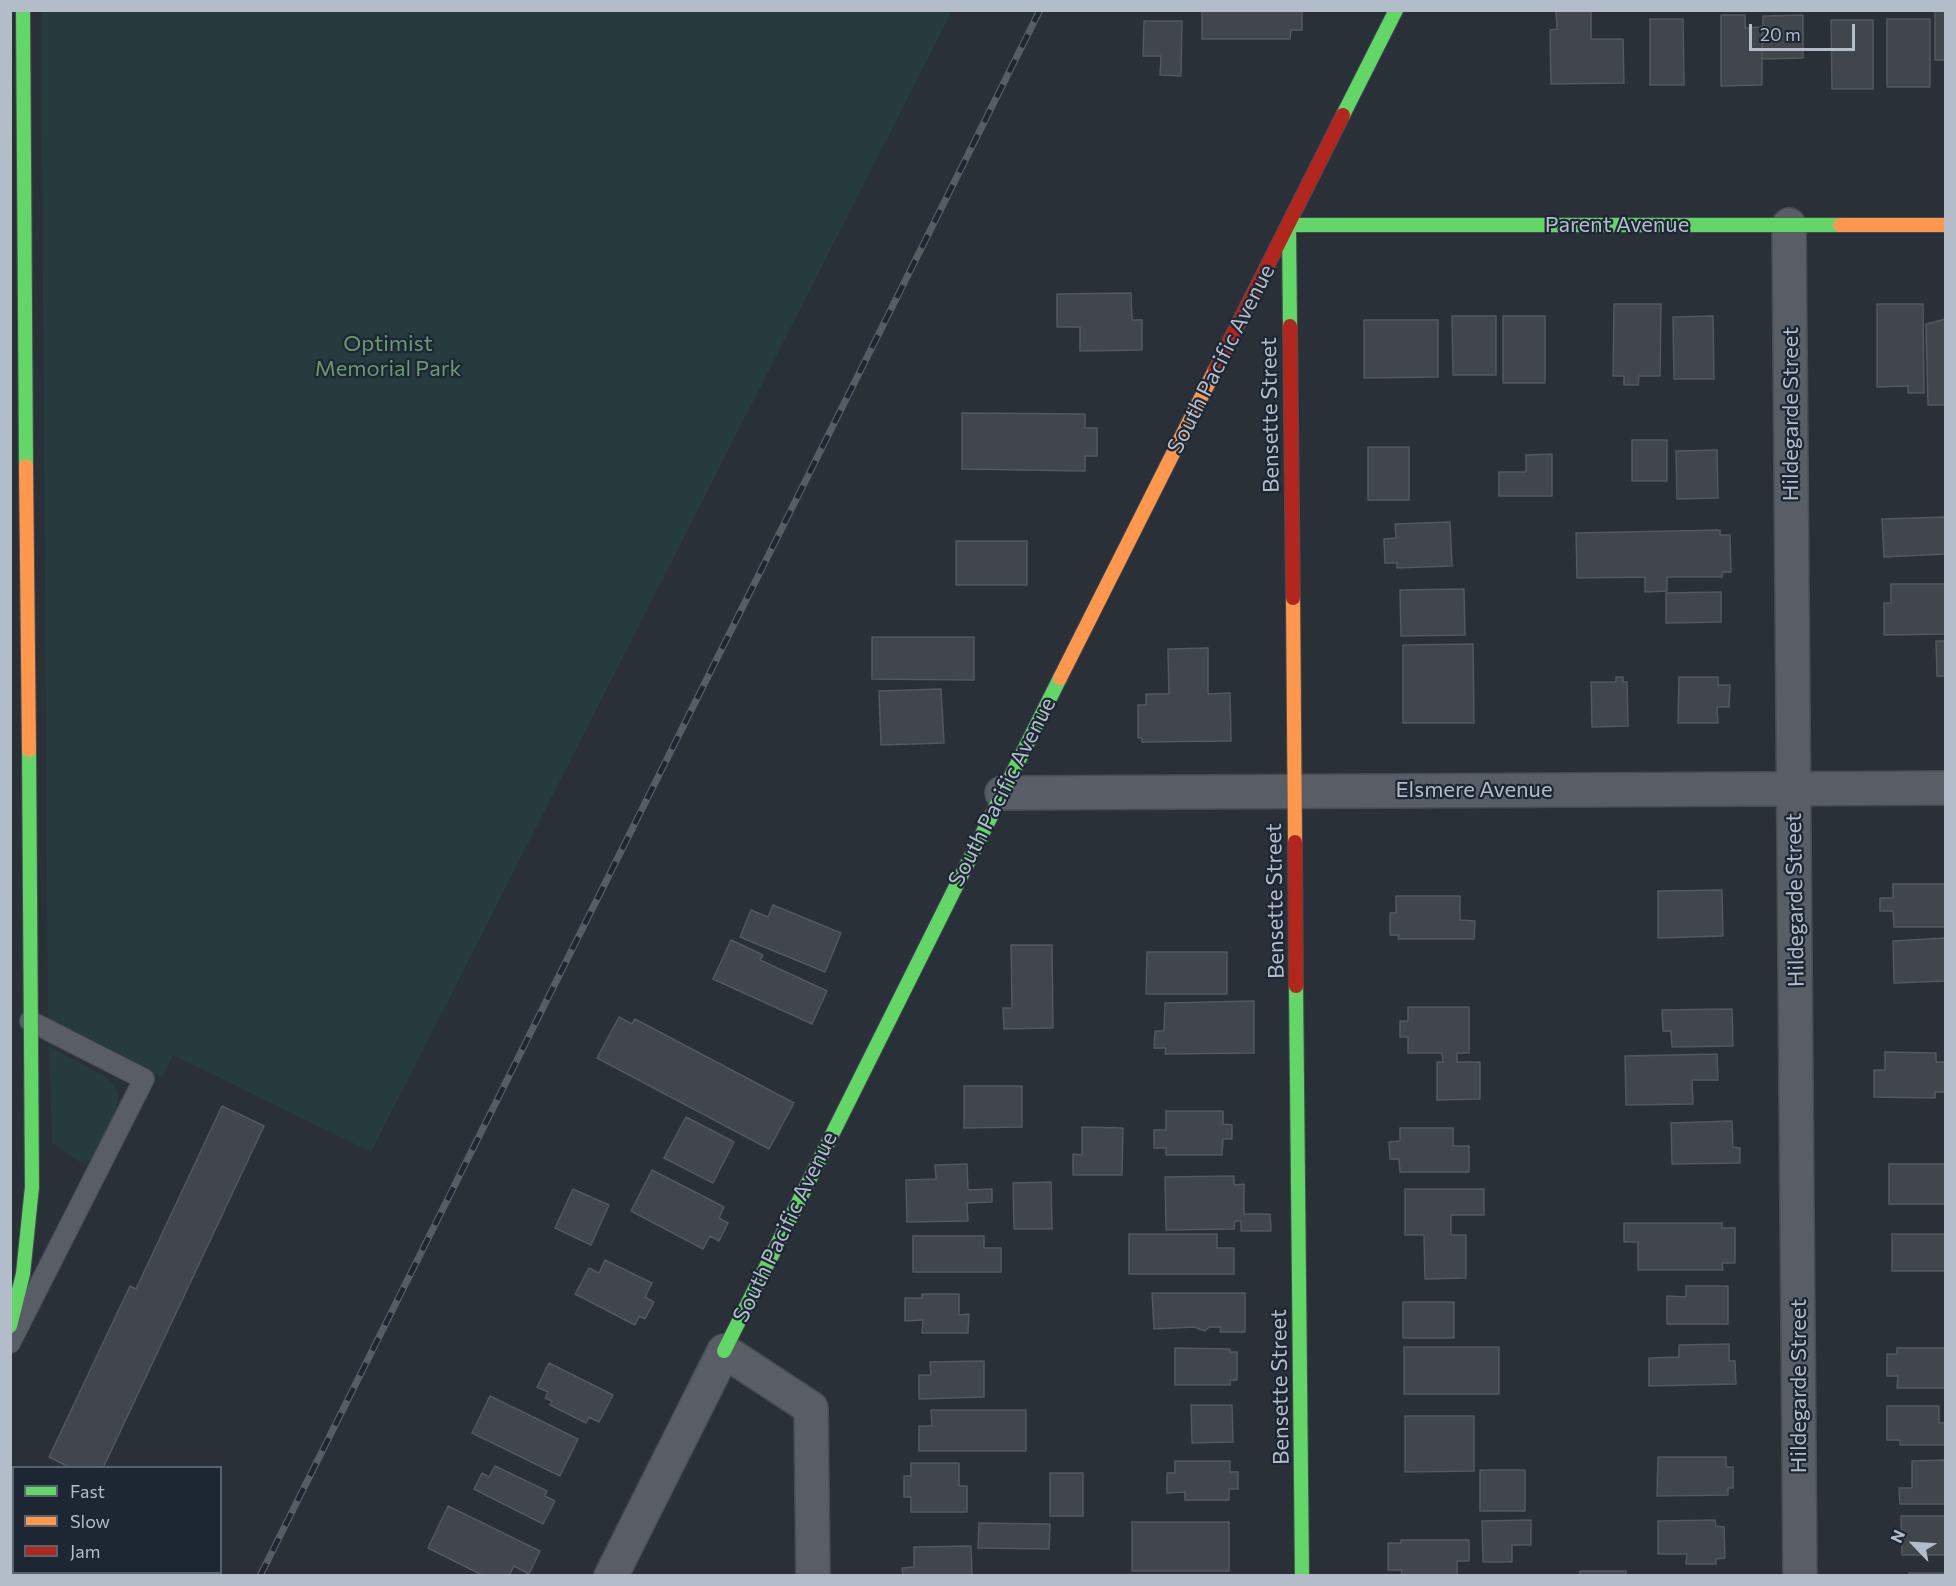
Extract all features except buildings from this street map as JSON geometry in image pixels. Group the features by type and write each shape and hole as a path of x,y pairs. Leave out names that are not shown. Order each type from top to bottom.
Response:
{"street":[{"path":"10,1326 32,1187 30,1022 19,768 17,216 23,10"},
{"name":"South Pacific Avenue","path":"611,1575 1396,10"},
{"name":"Parent Avenue","path":"1289,225 1946,225"},
{"name":"Bensette Street","path":"1289,225 1302,1575"},
{"name":"Hildegarde Street","path":"1789,225 1800,1575"},
{"name":"Elsmere Avenue","path":"1002,793 1946,788"},
{"path":"724,1351 812,1408 813,1575"}],"lane":[{"path":"10,1343 144,1079 30,1022"}],"green space":[{"name":"Optimist Memorial Park","path":"41,11 952,11 371,1152 173,1055 162,1077 48,1022"},
{"path":"49,1046 106,1077 117,1090 115,1112 90,1161 80,1162 52,1143"}],"railway":[{"path":"260,1576 1040,10"}],"traffic: fast":[{"path":"23,10 26,466"},
{"path":"1343,115 1396,10"},
{"path":"1290,326 1289,225 1840,225"},
{"path":"724,1351 1060,678"},
{"path":"10,1326 23,1274 32,1187 29,750"},
{"path":"1296,986 1302,1576"}],"traffic: slow":[{"path":"1840,225 1946,225"},
{"path":"1060,678 1215,370"},
{"path":"26,466 29,750"},
{"path":"1293,598 1295,842"}],"traffic: jam":[{"path":"1215,370 1343,115"},
{"path":"1290,326 1293,598"},
{"path":"1295,842 1296,986"}]}
